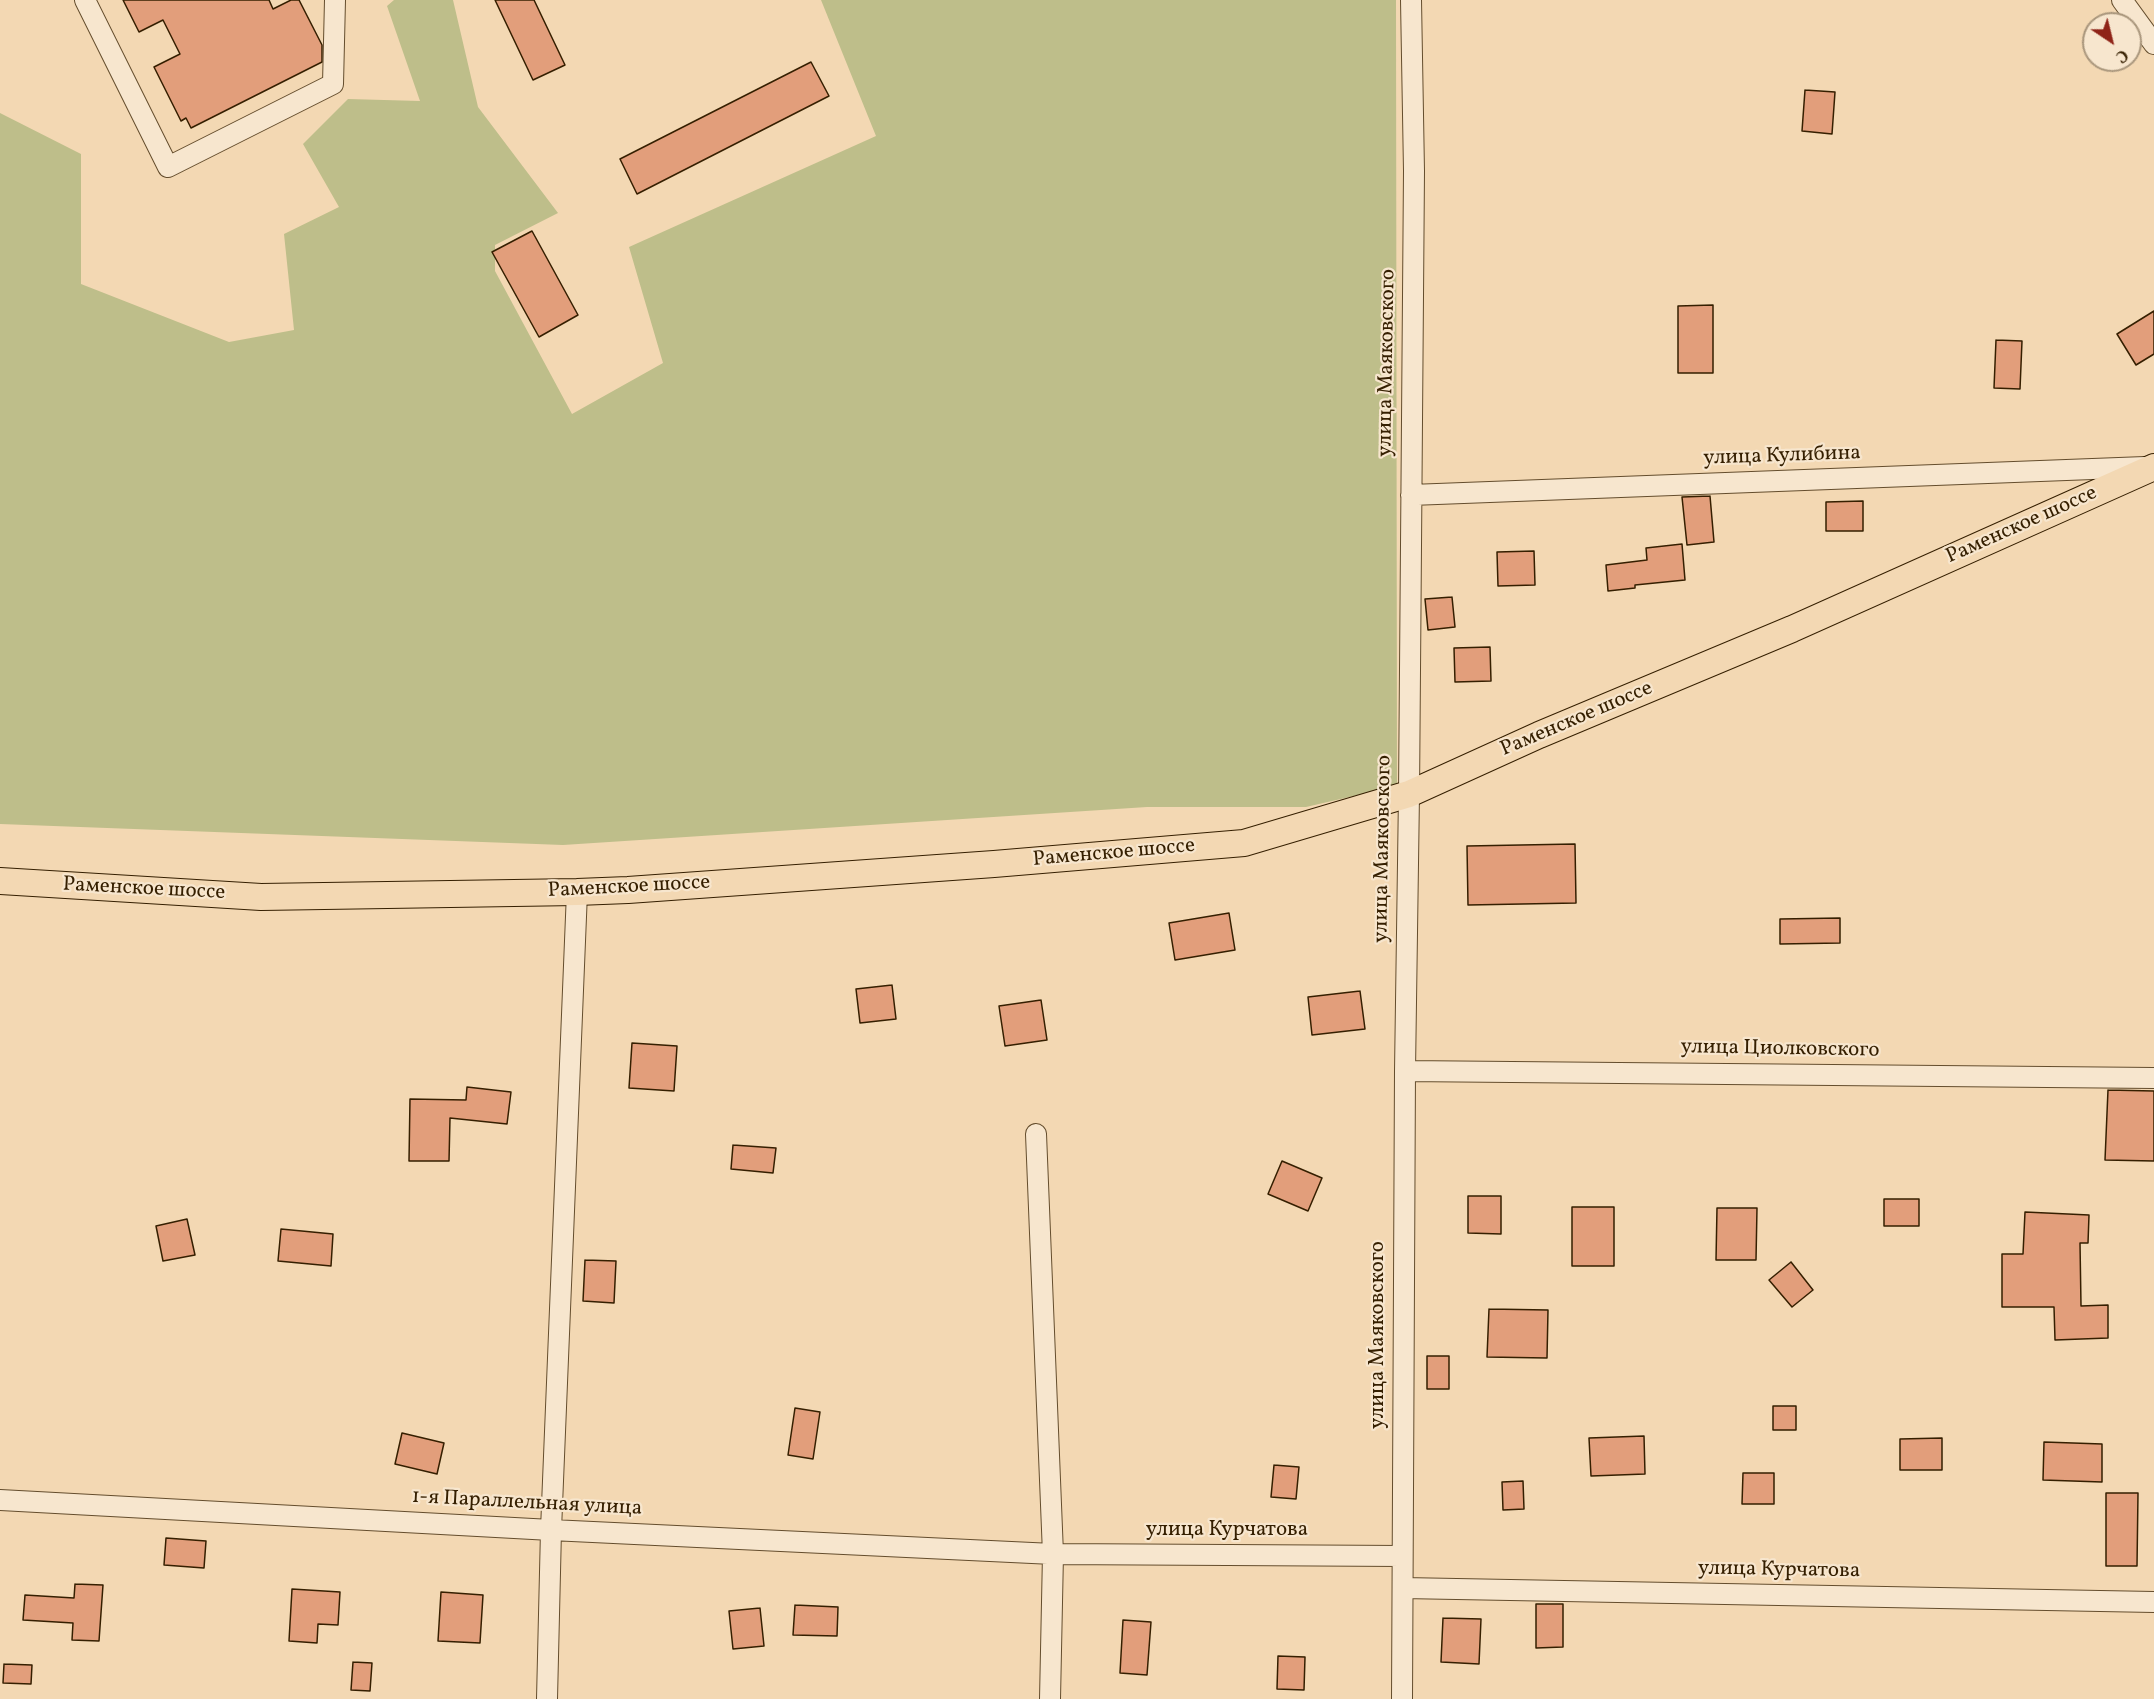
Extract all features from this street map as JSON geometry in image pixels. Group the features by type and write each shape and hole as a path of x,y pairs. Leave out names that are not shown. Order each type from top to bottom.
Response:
{"main road":[{"name":"Раменское шоссе","path":"0,881 261,897 577,892 994,864 1244,843 1409,794 1539,735 1792,629 2154,467"}],"street":[{"path":"86,0 168,167 333,84 335,0"},
{"name":"улица Маяковского","path":"1402,1699 1405,1071 1414,182 1412,0"},
{"path":"2122,0 2154,44"},
{"name":"улица Кулибина","path":"1411,495 2154,467"},
{"path":"547,1699 551,1530 577,892"},
{"name":"улица Циолковского","path":"1405,1071 2154,1078"},
{"path":"1036,1134 1053,1554 1050,1699"},
{"name":"1-я Параллельная улица","path":"0,1500 1053,1554"},
{"name":"улица Курчатова","path":"1053,1554 1402,1556"},
{"name":"улица Курчатова","path":"1403,1588 2154,1602"}],"green space":[{"path":"394,0 453,0 478,107 558,213 495,245 495,271 572,414 663,363 629,247 876,136 821,0 1396,0 1397,786 1306,807 1147,807 563,845 0,824 0,113 81,154 81,284 229,342 294,330 284,234 339,207 303,144 348,99 420,101 387,6"}],"building":[{"path":"123,0 269,0 273,9 291,0 299,0 322,45 322,62 191,128 186,118 181,121 154,67 180,54 163,20 139,32"},
{"path":"495,0 534,0 565,65 533,80"},
{"path":"811,62 829,96 637,194 620,159"},
{"path":"1805,90 1835,92 1832,134 1802,131"},
{"path":"532,231 578,315 539,337 492,252"},
{"path":"1713,305 1713,373 1678,373 1678,306"},
{"path":"2154,311 2154,354 2136,365 2117,334"},
{"path":"1996,340 2022,341 2020,389 1994,388"},
{"path":"1710,496 1714,542 1687,545 1682,497"},
{"path":"1863,501 1863,531 1826,531 1826,502"},
{"path":"1682,544 1685,580 1635,585 1635,588 1608,591 1606,565 1647,560 1646,548"},
{"path":"1534,551 1535,585 1498,586 1497,552"},
{"path":"1452,597 1455,627 1428,630 1425,599"},
{"path":"1490,647 1491,681 1455,682 1454,648"},
{"path":"1575,844 1576,903 1468,905 1467,846"},
{"path":"1229,913 1235,950 1175,960 1169,923"},
{"path":"1840,918 1840,943 1780,944 1780,919"},
{"path":"892,985 896,1019 860,1023 856,989"},
{"path":"1360,991 1365,1029 1312,1035 1308,997"},
{"path":"1041,1000 1047,1040 1005,1046 999,1006"},
{"path":"632,1043 677,1046 674,1091 629,1088"},
{"path":"467,1087 511,1092 507,1124 450,1118 449,1161 409,1161 410,1099 466,1100"},
{"path":"2108,1090 2154,1091 2154,1161 2105,1160"},
{"path":"733,1145 776,1148 773,1173 731,1169"},
{"path":"1282,1161 1322,1178 1308,1211 1268,1194"},
{"path":"1468,1196 1501,1196 1501,1234 1468,1233"},
{"path":"1884,1199 1919,1199 1919,1226 1884,1226"},
{"path":"1572,1207 1614,1207 1614,1266 1572,1266"},
{"path":"1717,1208 1757,1208 1756,1260 1716,1260"},
{"path":"2025,1212 2089,1215 2088,1243 2080,1243 2081,1306 2108,1305 2108,1338 2055,1340 2054,1307 2002,1307 2002,1254 2023,1254"},
{"path":"187,1219 195,1255 163,1261 156,1226"},
{"path":"281,1229 333,1234 331,1266 278,1261"},
{"path":"585,1260 616,1261 614,1303 583,1301"},
{"path":"1791,1262 1813,1290 1792,1307 1769,1280"},
{"path":"1489,1309 1548,1310 1547,1358 1487,1357"},
{"path":"1427,1356 1449,1356 1449,1389 1427,1389"},
{"path":"1773,1406 1796,1406 1796,1430 1773,1430"},
{"path":"795,1408 820,1412 813,1459 788,1455"},
{"path":"402,1433 444,1443 437,1474 395,1464"},
{"path":"1644,1436 1645,1474 1591,1476 1589,1438"},
{"path":"1942,1438 1942,1470 1900,1470 1900,1439"},
{"path":"2044,1442 2102,1444 2102,1482 2043,1480"},
{"path":"1274,1465 1299,1467 1296,1499 1271,1497"},
{"path":"1743,1473 1774,1473 1774,1504 1742,1504"},
{"path":"1523,1481 1524,1509 1503,1510 1502,1482"},
{"path":"2106,1493 2138,1493 2137,1566 2106,1566"},
{"path":"166,1538 206,1541 204,1568 164,1565"},
{"path":"75,1584 103,1585 99,1641 72,1640 73,1623 23,1620 25,1595 74,1598"},
{"path":"292,1589 340,1592 338,1625 318,1624 317,1643 289,1641"},
{"path":"441,1592 483,1595 480,1643 438,1641"},
{"path":"1536,1604 1563,1604 1563,1647 1536,1648"},
{"path":"795,1605 838,1607 837,1636 793,1635"},
{"path":"760,1608 764,1646 733,1649 729,1611"},
{"path":"1443,1618 1481,1619 1479,1664 1441,1662"},
{"path":"1123,1620 1151,1622 1147,1675 1120,1673"},
{"path":"1278,1656 1305,1657 1304,1690 1277,1689"},
{"path":"353,1662 372,1663 370,1691 351,1690"},
{"path":"4,1664 32,1665 31,1684 3,1683"}]}
